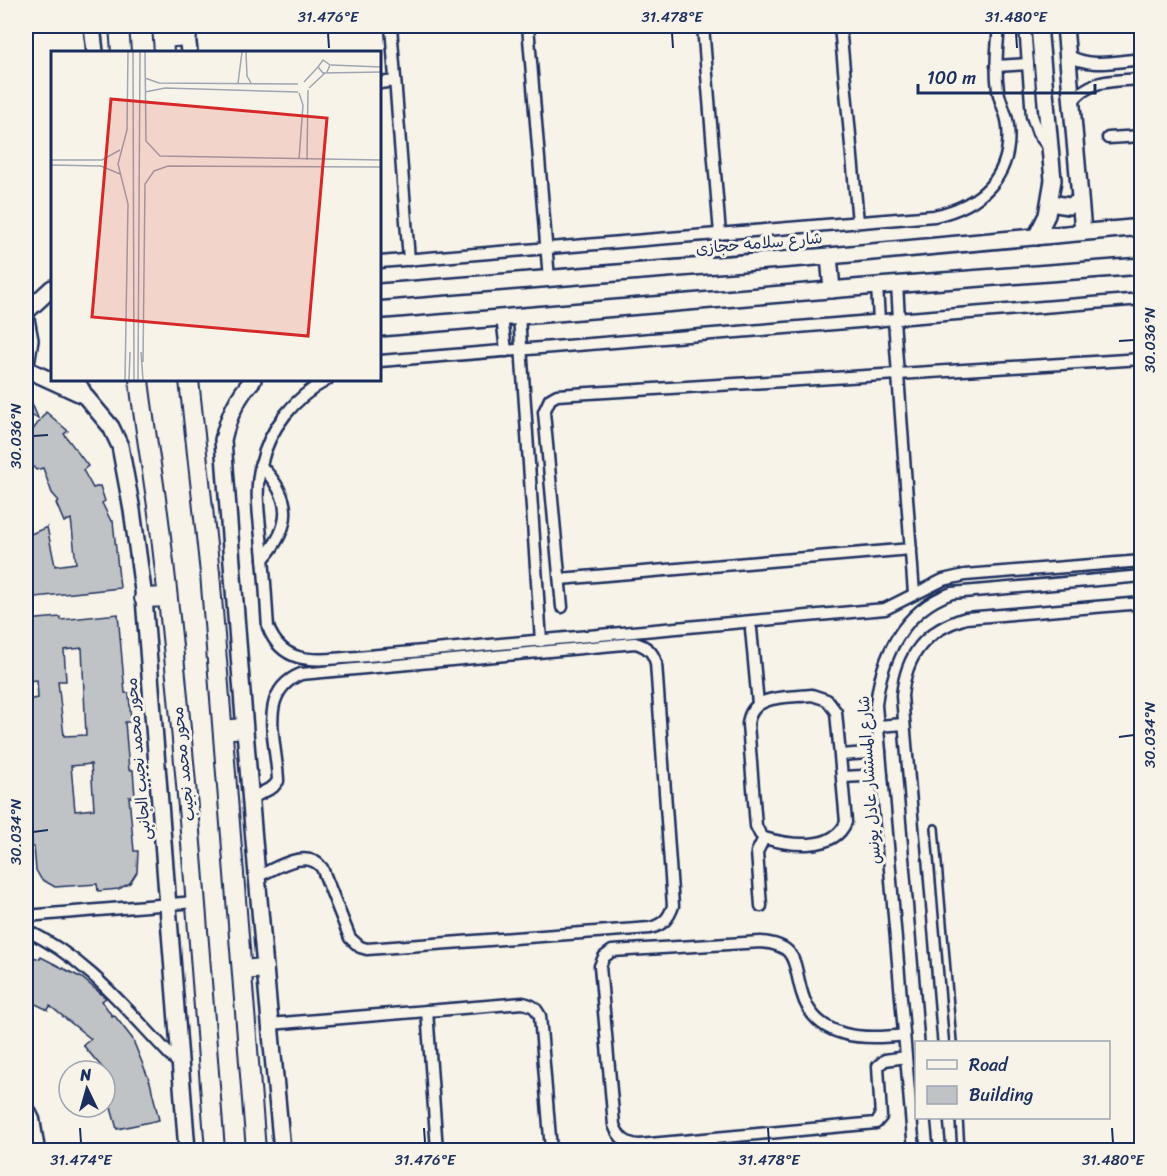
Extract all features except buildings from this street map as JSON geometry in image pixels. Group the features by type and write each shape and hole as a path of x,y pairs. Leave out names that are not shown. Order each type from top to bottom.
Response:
{"main road":[{"path":"119,26 121,51"},
{"path":"163,39 187,38"},
{"name":"محور محمد نجيب","path":"139,381 161,535 215,1150"},
{"path":"189,381 210,573 256,1150"},
{"path":"144,598 167,597"},
{"path":"223,730 243,728"},
{"path":"243,970 264,968"}],"street":[{"path":"92,26 94,51"},
{"path":"391,26 409,260"},
{"path":"528,26 549,279"},
{"path":"703,26 720,234"},
{"path":"840,26 858,222"},
{"path":"381,262 934,216 954,212 973,202 989,189 1000,171 1007,152 1008,124 998,91 996,66 999,26"},
{"path":"1025,26 1034,124 1050,149"},
{"path":"1036,237 1050,203 1053,180 1039,26"},
{"path":"1065,26 1083,232"},
{"path":"1068,55 1077,61 1087,63 1142,59"},
{"path":"1128,60 1130,80"},
{"path":"996,66 1028,64"},
{"path":"1072,102 1089,86 1142,79"},
{"path":"381,82 394,81"},
{"path":"1108,138 1142,136"},
{"path":"1050,203 1069,206 1080,202"},
{"name":"شارع سلامه حجازى","path":"381,292 1142,228"},
{"path":"829,256 832,290"},
{"path":"381,328 897,284 1142,266"},
{"path":"897,284 898,374 914,594"},
{"path":"877,286 879,321"},
{"path":"26,312 51,289"},
{"path":"381,361 1142,299"},
{"path":"519,316 541,641"},
{"path":"502,317 506,351"},
{"path":"26,319 30,340 26,364"},
{"path":"562,607 544,412 550,399 556,394 1142,358"},
{"path":"26,369 51,380"},
{"path":"52,381 85,396"},
{"name":"محور محمد نجيب الجانبى","path":"77,381 85,396 111,427 123,456 144,598 187,1150"},
{"path":"252,381 230,415 223,440 243,728 282,1150"},
{"path":"325,381 314,387 290,408 272,434 260,465 258,496 268,627 275,642 296,657 314,659 357,657 885,609 943,580 966,575 1142,561"},
{"path":"260,465 276,481 284,501 285,522 278,543 263,559"},
{"path":"560,579 912,549"},
{"name":"شارع المستشار عادل يونس","path":"914,1150 876,705 884,664 892,645 904,627 928,603 952,593 1142,576"},
{"path":"931,1041 902,696 907,669 914,655 936,631 966,618 1142,603"},
{"path":"751,629 758,704"},
{"path":"250,799 273,787 278,781 272,708 279,690 285,683 301,674 635,644 643,645 654,656 673,906 665,921 658,926 367,949 360,947 350,938 322,868 315,861 301,859 256,877"},
{"path":"812,695 827,700 836,712 841,755 846,822 837,837 803,843 764,838 756,826 748,724 750,713 758,704 769,699 812,695"},
{"path":"878,726 904,724"},
{"path":"841,755 880,753"},
{"path":"843,777 882,775"},
{"path":"761,906 757,852 764,838"},
{"path":"26,916 195,902"},
{"path":"26,930 58,949 110,990 180,1065"},
{"path":"904,1035 847,1036 827,1028 812,1013 802,995 795,961 787,950 775,943 612,951 604,957 600,966 614,1125 617,1134 630,1144 876,1123 881,1117 878,1066 885,1059 906,1058"},
{"path":"270,1024 523,1003 535,1007 540,1016 551,1150"},
{"path":"427,1011 437,1150"},
{"path":"26,1103 34,1119 39,1150"},
{"path":"937,1119 940,1150"}],"lane":[{"path":"935,828 953,1041"},
{"path":"959,1119 961,1150"}]}
